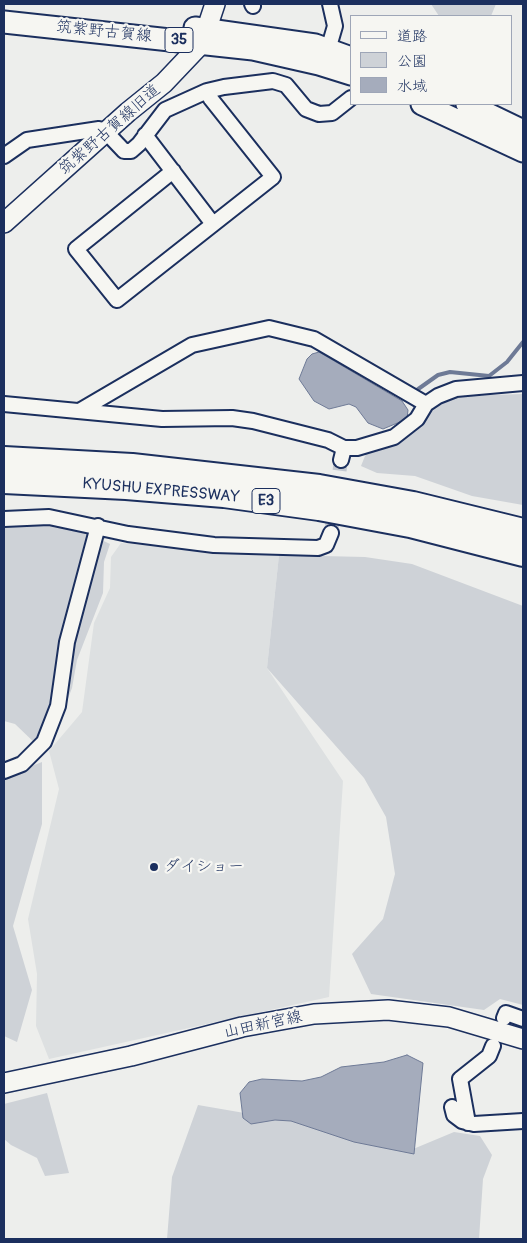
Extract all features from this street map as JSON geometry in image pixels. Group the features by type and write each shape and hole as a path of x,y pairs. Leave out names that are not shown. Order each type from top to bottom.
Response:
{"highway":[{"name":"KYUSHU EXPRESSWAY","path":"4,459 132,466 319,487 413,504 523,531"},
{"name":"KYUSHU EXPRESSWAY","path":"4,481 224,495 320,508 410,525 523,554"}],"main road":[{"path":"204,36 215,4"},
{"name":"筑紫野古賀線","path":"4,7 204,36 253,50 319,64 350,74"},
{"name":"筑紫野古賀線","path":"4,22 204,36 274,38 328,50 350,58"},
{"name":"筑紫野古賀線旧道","path":"4,223 106,132 164,84 204,36"},
{"path":"424,105 523,151"},
{"path":"469,105 523,131"},
{"name":"山田新宮線","path":"4,1083 131,1056 242,1027 314,1014 388,1010 449,1018 523,1039"}],"street":[{"path":"328,50 335,26 330,4"},
{"path":"4,156 27,140 99,129 106,132 124,151 131,151 165,110 208,91 273,81 286,85 306,109 319,114 332,114 350,99"},
{"path":"173,171 76,249 117,300 273,177 211,99 208,91"},
{"path":"146,135 213,224"},
{"path":"80,410 192,345 268,328 314,339 426,404"},
{"path":"4,404 162,419 232,418 253,421 328,440 343,454 394,437 417,419 426,404 438,396 456,389 523,383"},
{"path":"4,519 49,517 98,526 128,534 214,546 318,548 326,545 330,534"},
{"path":"4,771 22,764 44,742 58,706 67,642 98,526"},
{"path":"504,1018 506,1013 523,1019"},
{"path":"468,1123 460,1079 489,1056 493,1046"},
{"path":"452,1107 454,1115 468,1123 523,1121"}],"shaded area":[{"path":"121,543 279,555 267,668 343,781 329,997 49,1059 36,1026 37,974 28,919 59,789 49,751 82,712 94,623 110,588 111,557"}],"green space":[{"path":"431,4 496,4 491,15 438,15"},
{"path":"523,394 523,505 472,496 415,476 377,473 361,466 367,451 433,403 456,396"},
{"path":"64,522 110,544 104,562 103,593 77,660 72,688 56,730 39,747 15,724 4,721 4,524"},
{"path":"279,555 365,557 412,564 523,606 523,1005 500,999 484,1010 371,994 352,954 383,919 395,874 386,817 364,778 267,668"},
{"path":"42,762 42,824 13,926 32,990 17,1042 4,1036 4,777"},
{"path":"47,1093 69,1173 45,1176 37,1158 11,1145 4,1139 4,1104"},
{"path":"198,1105 256,1115 322,1114 356,1137 406,1152 454,1132 480,1136 492,1155 483,1179 479,1239 167,1239 172,1177"}],"water":[{"path":"319,352 402,401 408,410 407,419 383,429 368,423 356,407 349,404 329,409 314,401 299,379 307,359 312,354"},
{"path":"407,1055 423,1063 414,1154 354,1142 291,1121 275,1120 251,1124 243,1118 240,1093 249,1082 262,1079 302,1081 321,1077 341,1067 384,1062"}],"waterway":[{"path":"414,392 438,375 450,372 489,376 507,362 523,342"}],"tunnel":[{"path":"331,533 341,460"}],"place":[{"name":"ダイショー","path":"154,867"}]}
